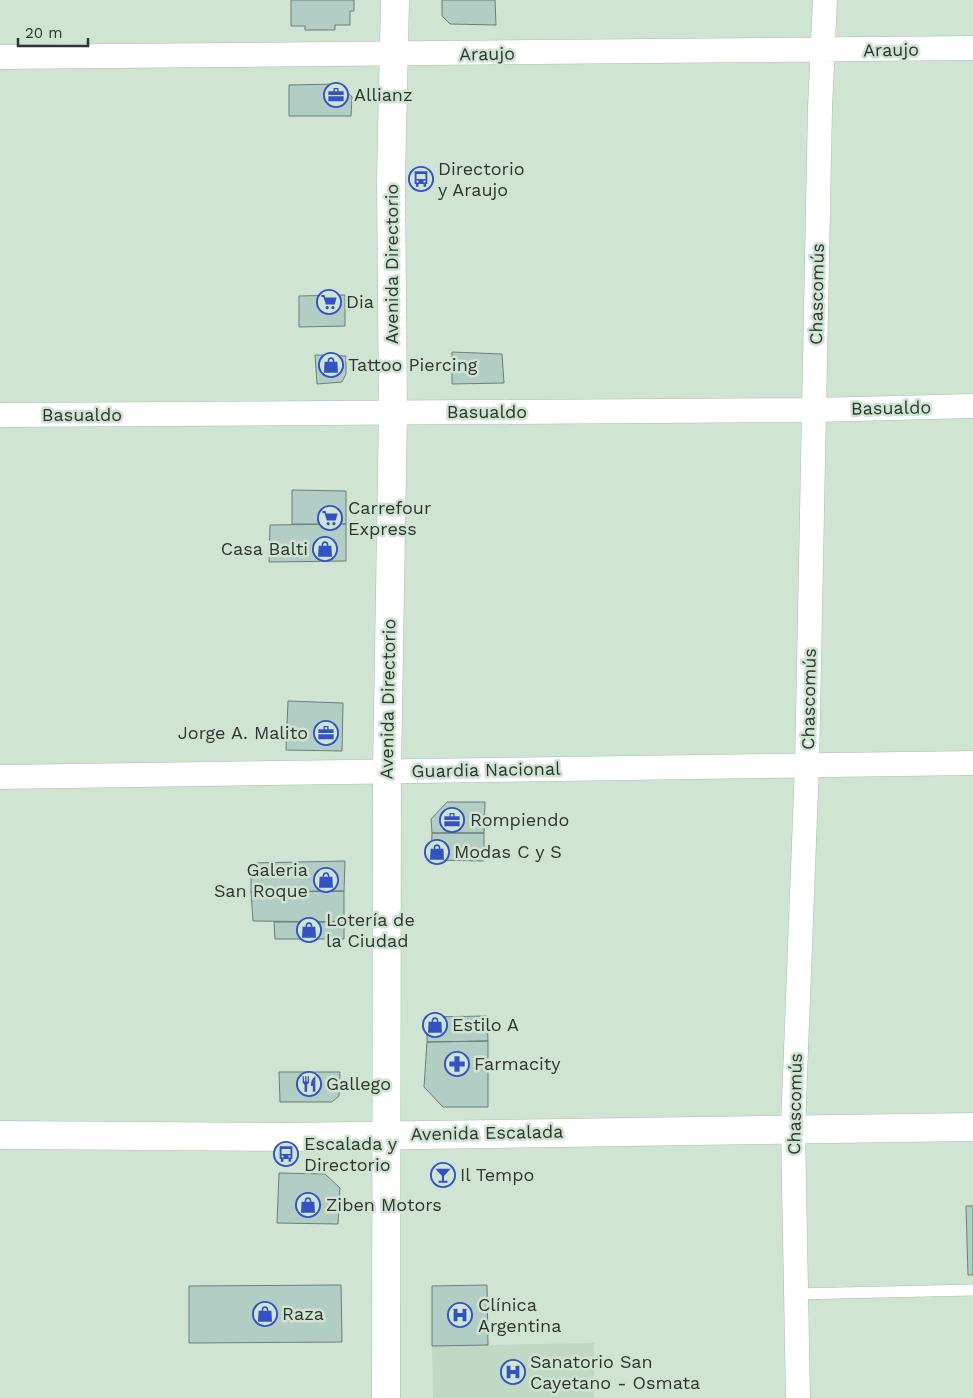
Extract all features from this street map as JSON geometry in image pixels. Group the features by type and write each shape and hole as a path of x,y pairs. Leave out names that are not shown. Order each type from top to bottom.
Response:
{"main road":[{"name":"Avenida Directorio","path":"386,1398 387,771 393,412 391,178 396,0"},
{"name":"Avenida Escalada","path":"0,1134 285,1137 793,1128 973,1127"}],"street":[{"name":"Chascomús","path":"798,1398 793,1128 807,765 820,108 825,0"},
{"name":"Araujo","path":"0,57 395,55 973,48"},
{"name":"Basualdo","path":"0,416 815,410 973,406"},
{"name":"Guardia Nacional","path":"0,777 973,763"}],"lane":[{"path":"795,1294 973,1290"}],"shaded area":[{"name":"Sanatorio San Cayetano - Osmata","path":"594,1343 594,1398 433,1398 432,1346"}],"building":[{"path":"291,0 354,0 354,11 350,11 350,25 335,25 335,30 305,30 305,26 291,26"},
{"path":"442,0 495,0 496,25 450,24 442,16"},
{"path":"340,84 352,97 351,116 289,116 289,85"},
{"path":"345,295 345,326 299,327 299,296"},
{"path":"452,352 502,354 504,383 452,384"},
{"name":"Tattoo Piercing","path":"315,355 346,356 346,374 342,382 317,384"},
{"path":"292,490 346,491 346,524 292,524"},
{"path":"346,524 346,561 269,562 270,525"},
{"path":"288,701 343,703 342,751 286,750"},
{"path":"447,802 485,802 484,833 432,833 431,819"},
{"path":"432,833 484,833 484,861 431,860"},
{"path":"345,861 344,891 251,892 251,863"},
{"path":"344,891 344,922 253,921 251,892"},
{"name":"Lotería de la Ciudad","path":"274,922 344,922 344,939 275,939"},
{"path":"487,1016 488,1041 427,1042 427,1017"},
{"name":"Farmacity","path":"488,1041 488,1107 443,1107 424,1087 427,1042"},
{"name":"Gallego","path":"279,1072 340,1072 339,1096 332,1102 280,1102"},
{"name":"Ziben Motors","path":"279,1173 325,1174 340,1188 338,1224 277,1223"},
{"path":"966,1206 973,1206 973,1275 968,1275"},
{"name":"Raza","path":"341,1285 342,1342 189,1343 189,1286"},
{"name":"Clínica Argentina","path":"487,1285 488,1345 432,1346 432,1286"}],"place":[{"name":"Allianz","path":"336,95"},
{"name":"Directorio y Araujo","path":"421,179"},
{"name":"Dia","path":"329,302"},
{"name":"Tattoo Piercing","path":"331,365"},
{"name":"Carrefour Express","path":"330,518"},
{"name":"Casa Balti","path":"325,549"},
{"name":"Jorge A. Malito","path":"326,733"},
{"name":"Rompiendo","path":"452,820"},
{"name":"Modas C y S","path":"437,852"},
{"name":"Galeria San Roque","path":"326,880"},
{"name":"Lotería de la Ciudad","path":"309,930"},
{"name":"Estilo A","path":"435,1025"},
{"name":"Farmacity","path":"457,1064"},
{"name":"Gallego","path":"309,1084"},
{"name":"Escalada y Directorio","path":"286,1154"},
{"name":"Il Tempo","path":"443,1175"},
{"name":"Ziben Motors","path":"308,1205"},
{"name":"Raza","path":"265,1314"},
{"name":"Clínica Argentina","path":"460,1315"},
{"name":"Sanatorio San Cayetano - Osmata","path":"513,1372"}]}
